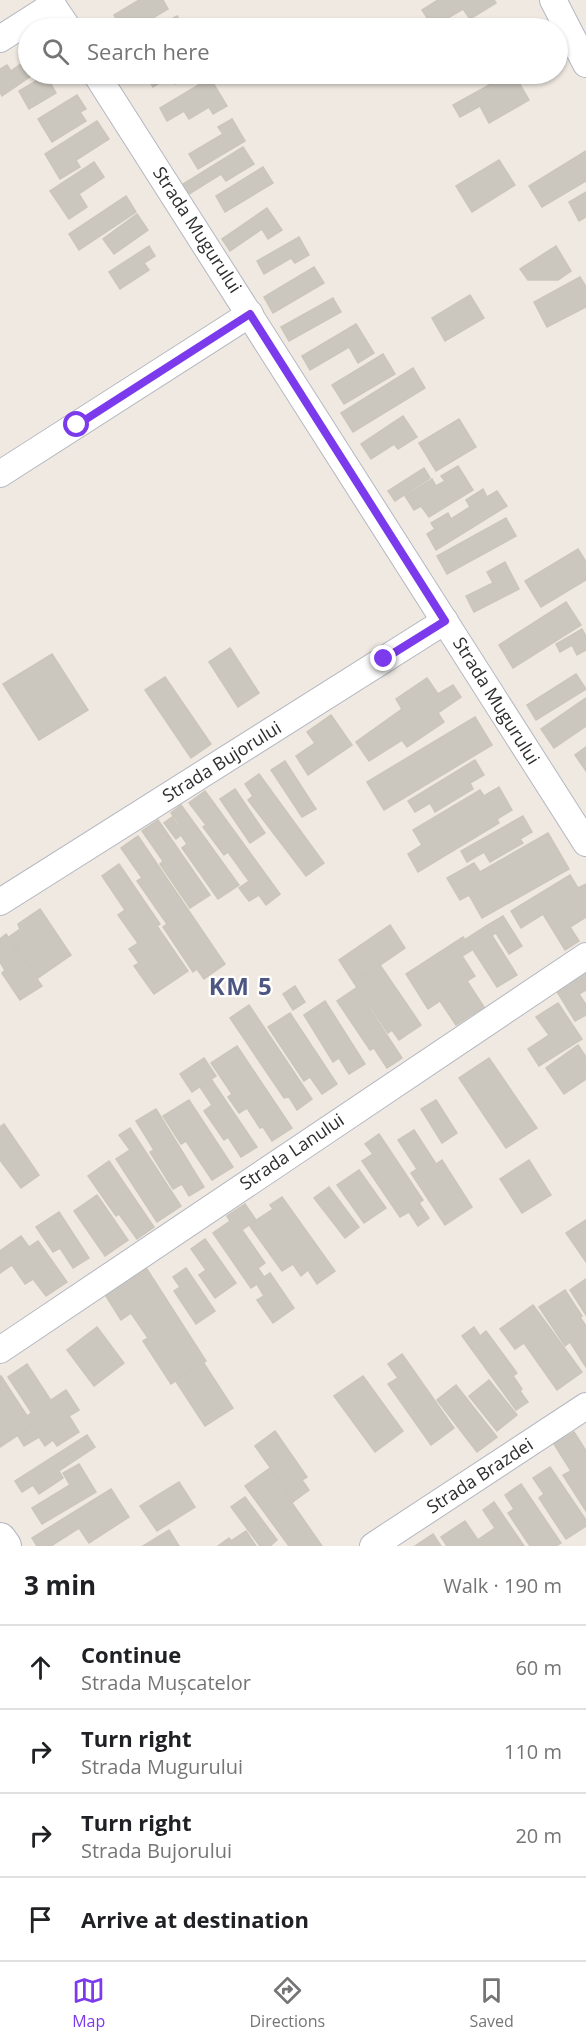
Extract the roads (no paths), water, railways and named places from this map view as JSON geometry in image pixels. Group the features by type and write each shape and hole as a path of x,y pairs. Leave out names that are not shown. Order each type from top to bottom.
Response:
{"street":[{"path":"553,0 562,18"},
{"path":"30,18 51,3 61,18"},
{"path":"0,39 18,26"},
{"path":"568,29 586,64"},
{"name":"Strada Mugurului","path":"102,84 586,843"},
{"path":"0,474 250,314"},
{"name":"Strada Bujorului","path":"0,902 445,621"},
{"name":"Strada Lanului","path":"0,1350 586,956"},
{"name":"Strada Brazdei","path":"373,1546 586,1406"},
{"path":"0,1539 4,1546"}],"district":[{"name":"KM 5","path":"241,987"}]}
